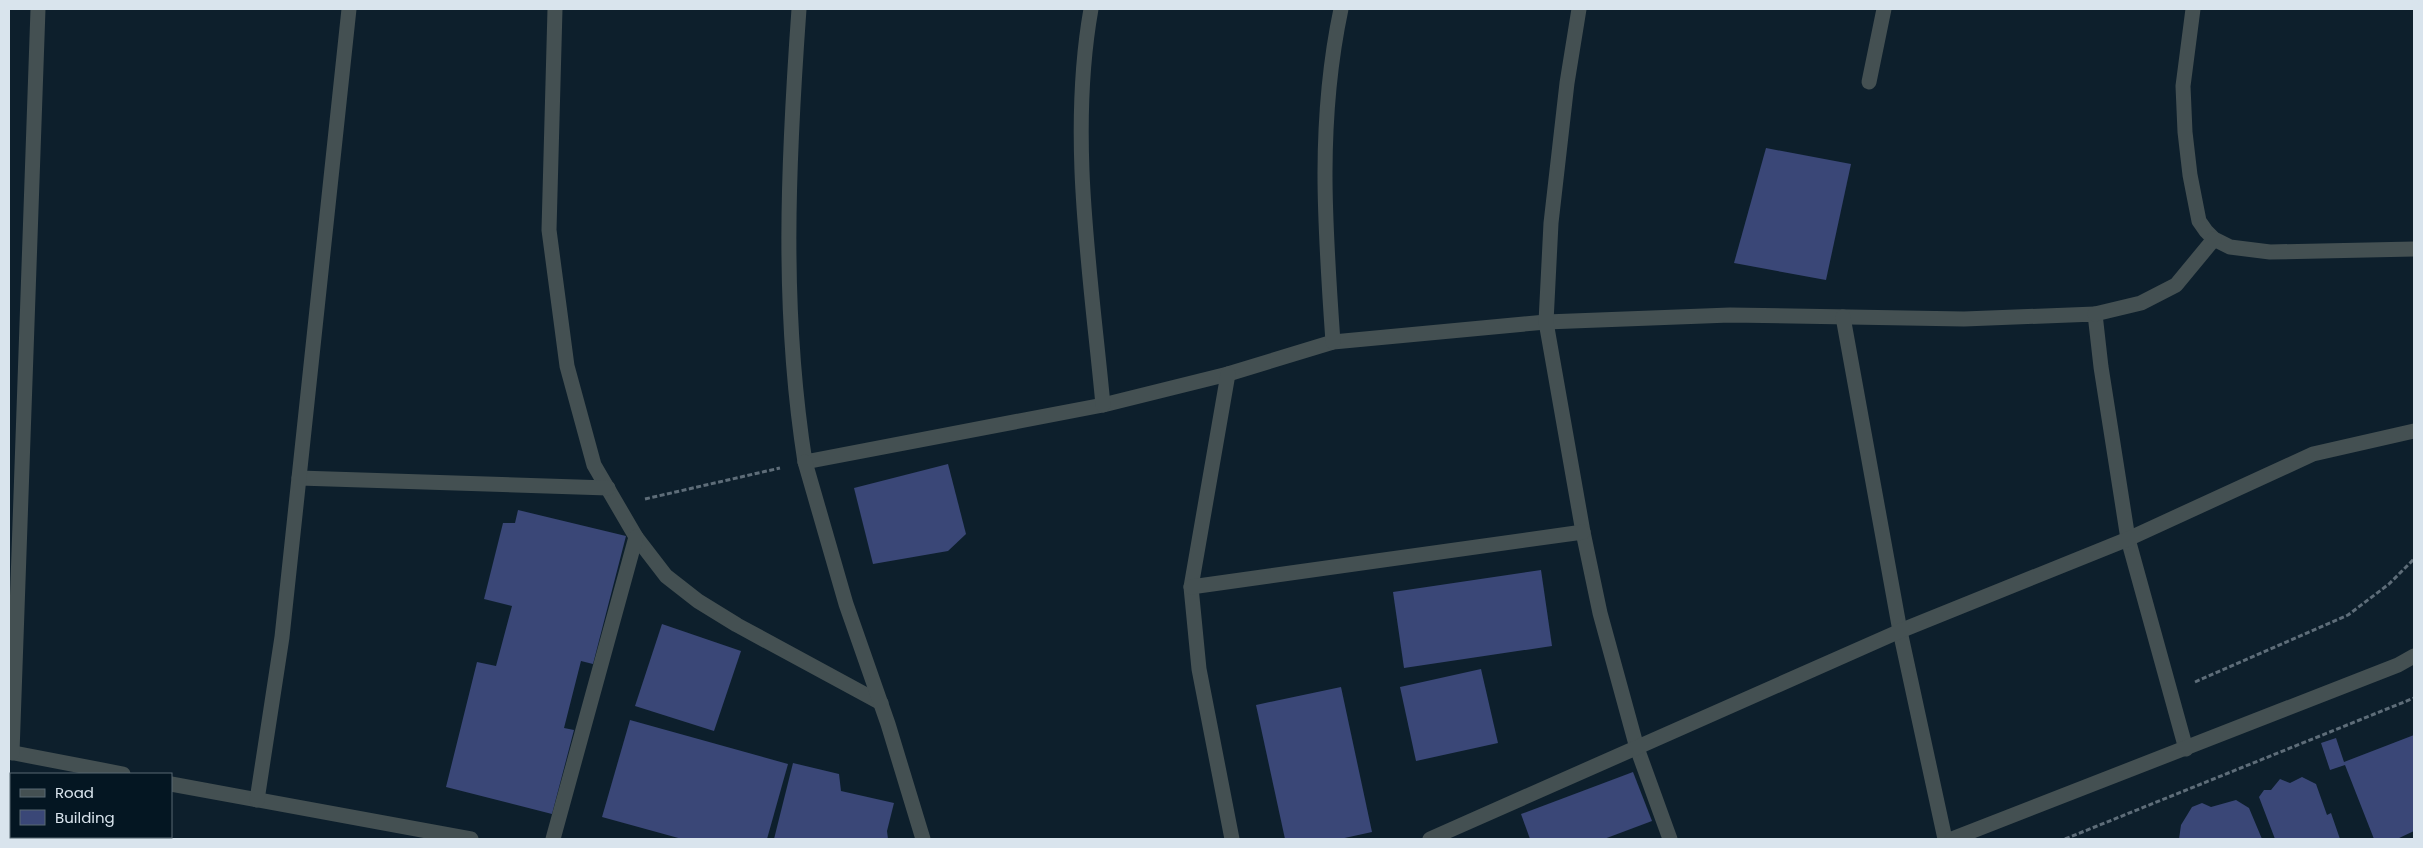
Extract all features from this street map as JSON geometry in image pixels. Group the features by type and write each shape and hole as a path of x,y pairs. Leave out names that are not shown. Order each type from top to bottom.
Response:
{"street":[{"path":"38,9 10,752 118,773"},
{"path":"257,800 282,636 349,9"},
{"path":"555,9 550,230 567,366 594,465 636,537 666,576 698,601 881,703"},
{"path":"799,9 790,134 787,266 795,399 805,462 846,604 881,703 923,839"},
{"path":"1091,9 1080,102 1084,190 1103,405"},
{"path":"1333,342 1323,171 1325,108 1341,9"},
{"path":"1579,9 1566,83 1552,223 1546,322 1583,532 1600,613 1638,748 1670,839"},
{"path":"1869,82 1884,9"},
{"path":"2193,9 2183,86 2185,132 2198,221 2214,239 2230,247 2270,252 2414,249"},
{"path":"805,462 1103,405 1228,374 1333,342 1546,322 1730,315 1964,319 2094,314 2141,303 2176,285 2214,239"},
{"path":"2094,314 2128,539 2186,749"},
{"path":"1843,317 1900,631 1945,839"},
{"path":"1228,374 1191,587 1199,669 1232,839"},
{"path":"1430,839 1900,631 2128,539 2313,454 2414,431"},
{"path":"299,478 608,488"},
{"path":"1191,587 1583,532"},
{"path":"553,839 636,537"},
{"path":"1952,839 2186,749 2398,665 2414,656"},
{"path":"2398,665 2414,663"},
{"path":"172,784 471,839"}],"path":[{"path":"618,505 805,462"},
{"path":"2194,683 2348,615 2389,584 2414,559"},
{"path":"2065,839 2414,698"}],"building":[{"path":"1766,148 1851,164 1826,280 1734,263"},
{"path":"948,464 966,534 948,551 873,564 854,488"},
{"path":"518,510 626,536 593,664 581,661 564,728 574,730 552,814 446,787 477,662 496,666 512,606 484,599 503,523 515,523"},
{"path":"1541,570 1552,646 1404,668 1393,592"},
{"path":"662,624 741,651 714,731 635,706"},
{"path":"1481,669 1498,743 1416,761 1400,687"},
{"path":"1341,687 1372,832 1340,839 1285,839 1256,705"},
{"path":"630,720 788,764 767,839 682,839 602,817"},
{"path":"2414,735 2414,831 2397,839 2374,839 2345,765 2330,770 2321,743 2336,738 2344,762"},
{"path":"793,763 839,774 841,791 894,803 887,831 888,839 774,839"},
{"path":"1633,772 1652,821 1604,839 1530,839 1521,814"},
{"path":"2302,777 2316,784 2327,815 2331,813 2340,839 2275,839 2259,797 2264,790 2271,790 2280,779 2290,783"},
{"path":"2236,800 2249,808 2262,839 2179,839 2181,825 2192,807 2202,803 2211,807"}]}
